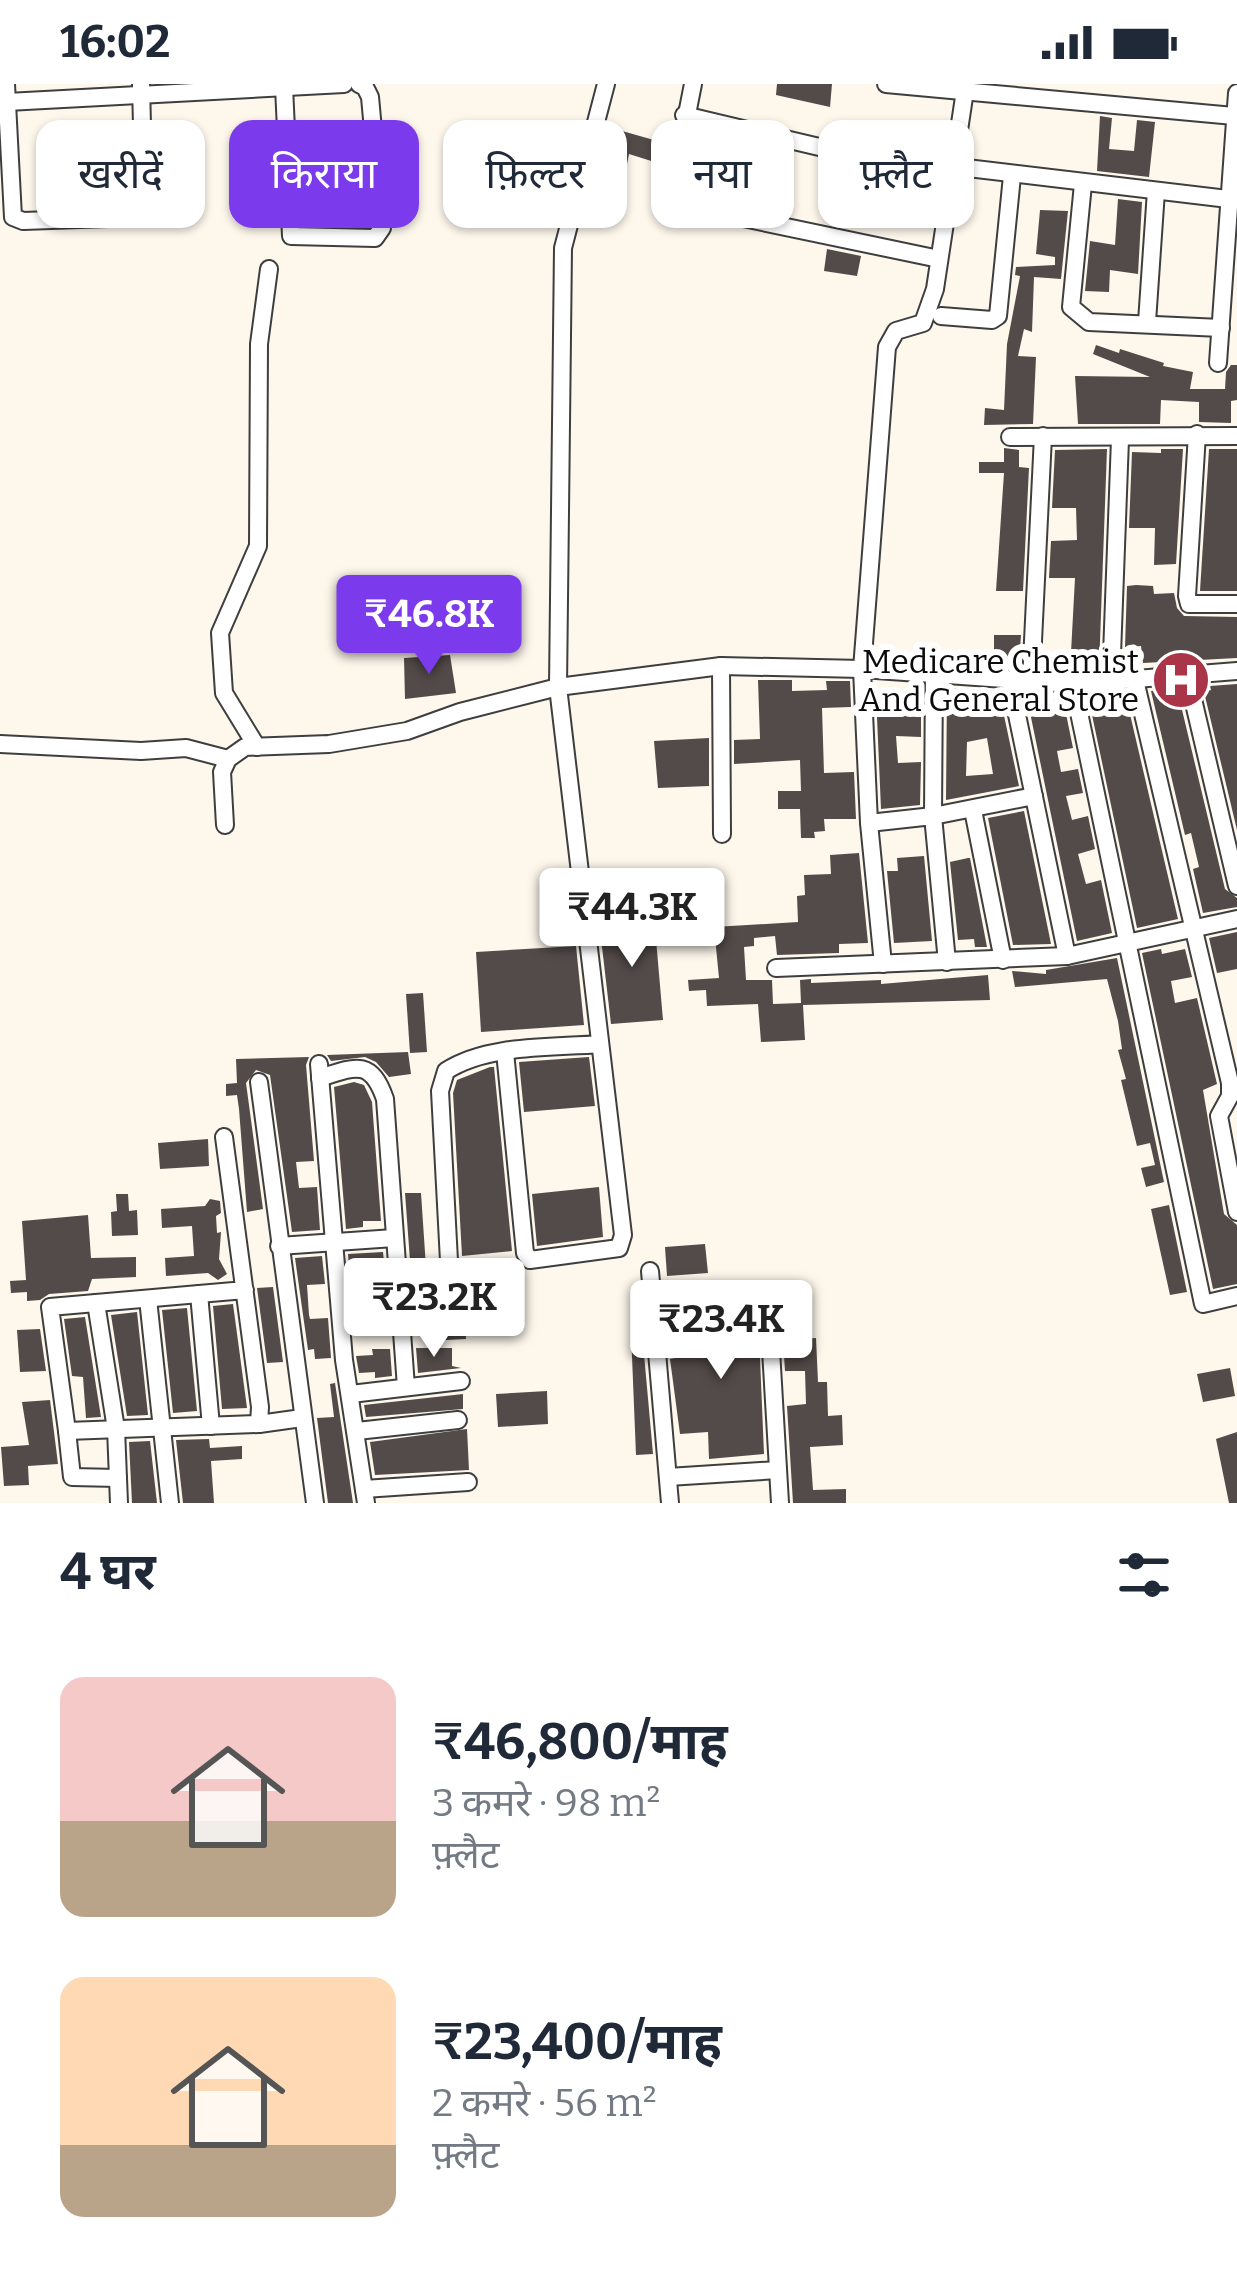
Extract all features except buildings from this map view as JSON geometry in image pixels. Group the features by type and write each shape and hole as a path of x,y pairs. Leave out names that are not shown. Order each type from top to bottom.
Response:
{"street":[{"path":"141,90 144,209 137,217 13,218 6,93 344,84"},
{"path":"284,87 290,236 375,238 382,228 370,98 359,84"},
{"path":"506,1052 525,1252 530,1260 545,1260 619,1248 623,1244 558,687 563,248 606,84"},
{"path":"693,84 672,190 676,204 939,260"},
{"path":"888,84 1234,116"},
{"path":"960,120 965,88"},
{"path":"1218,363 1231,271 1237,93"},
{"path":"684,115 818,146"},
{"path":"974,169 1234,200"},
{"path":"941,316 992,320 998,316 1012,176"},
{"path":"1083,184 1071,307 1089,322 1226,324"},
{"path":"1147,322 1156,191"},
{"path":"883,964 868,823 862,669 887,347 896,331 923,323 935,289 944,228"},
{"path":"257,747 224,693 220,633 258,546 260,344 268,268"},
{"path":"1197,434 1186,596 1189,604 1237,604"},
{"path":"1031,682 1043,436"},
{"path":"1010,437 1237,436"},
{"path":"1111,682 1120,439"},
{"path":"721,666 722,835"},
{"path":"225,826 222,772 228,759 244,747 329,744 406,731 558,687 721,666 862,669 1073,684 1237,671"},
{"path":"934,674 933,816 947,962"},
{"path":"1188,678 1237,886"},
{"path":"1135,680 1230,1082 1231,1096 1220,1116 1237,1212"},
{"path":"1010,681 1067,956"},
{"path":"1073,684 1203,1304 1237,1296"},
{"path":"0,745 141,751 187,748 228,759"},
{"path":"868,823 974,810 1034,796"},
{"path":"974,810 1003,959"},
{"path":"776,968 1067,956 1237,919"},
{"path":"449,1261 440,1091 446,1071 463,1060 506,1052 600,1044"},
{"path":"406,1387 385,1099 377,1076 359,1069 319,1071 344,1360 365,1496 468,1482"},
{"path":"259,1082 315,1503"},
{"path":"224,1137 259,1424"},
{"path":"279,1246 394,1238"},
{"path":"650,1270 670,1503"},
{"path":"118,1478 71,1477 50,1307 245,1290"},
{"path":"199,1294 211,1426"},
{"path":"148,1299 170,1503"},
{"path":"96,1303 116,1429 119,1503"},
{"path":"769,1316 780,1503"},
{"path":"351,1394 461,1381"},
{"path":"67,1431 259,1424 302,1418"},
{"path":"357,1431 458,1420"},
{"path":"668,1478 778,1470"}],"place":[{"name":"Medicare Chemist And General Store","path":"1181,680"}]}
